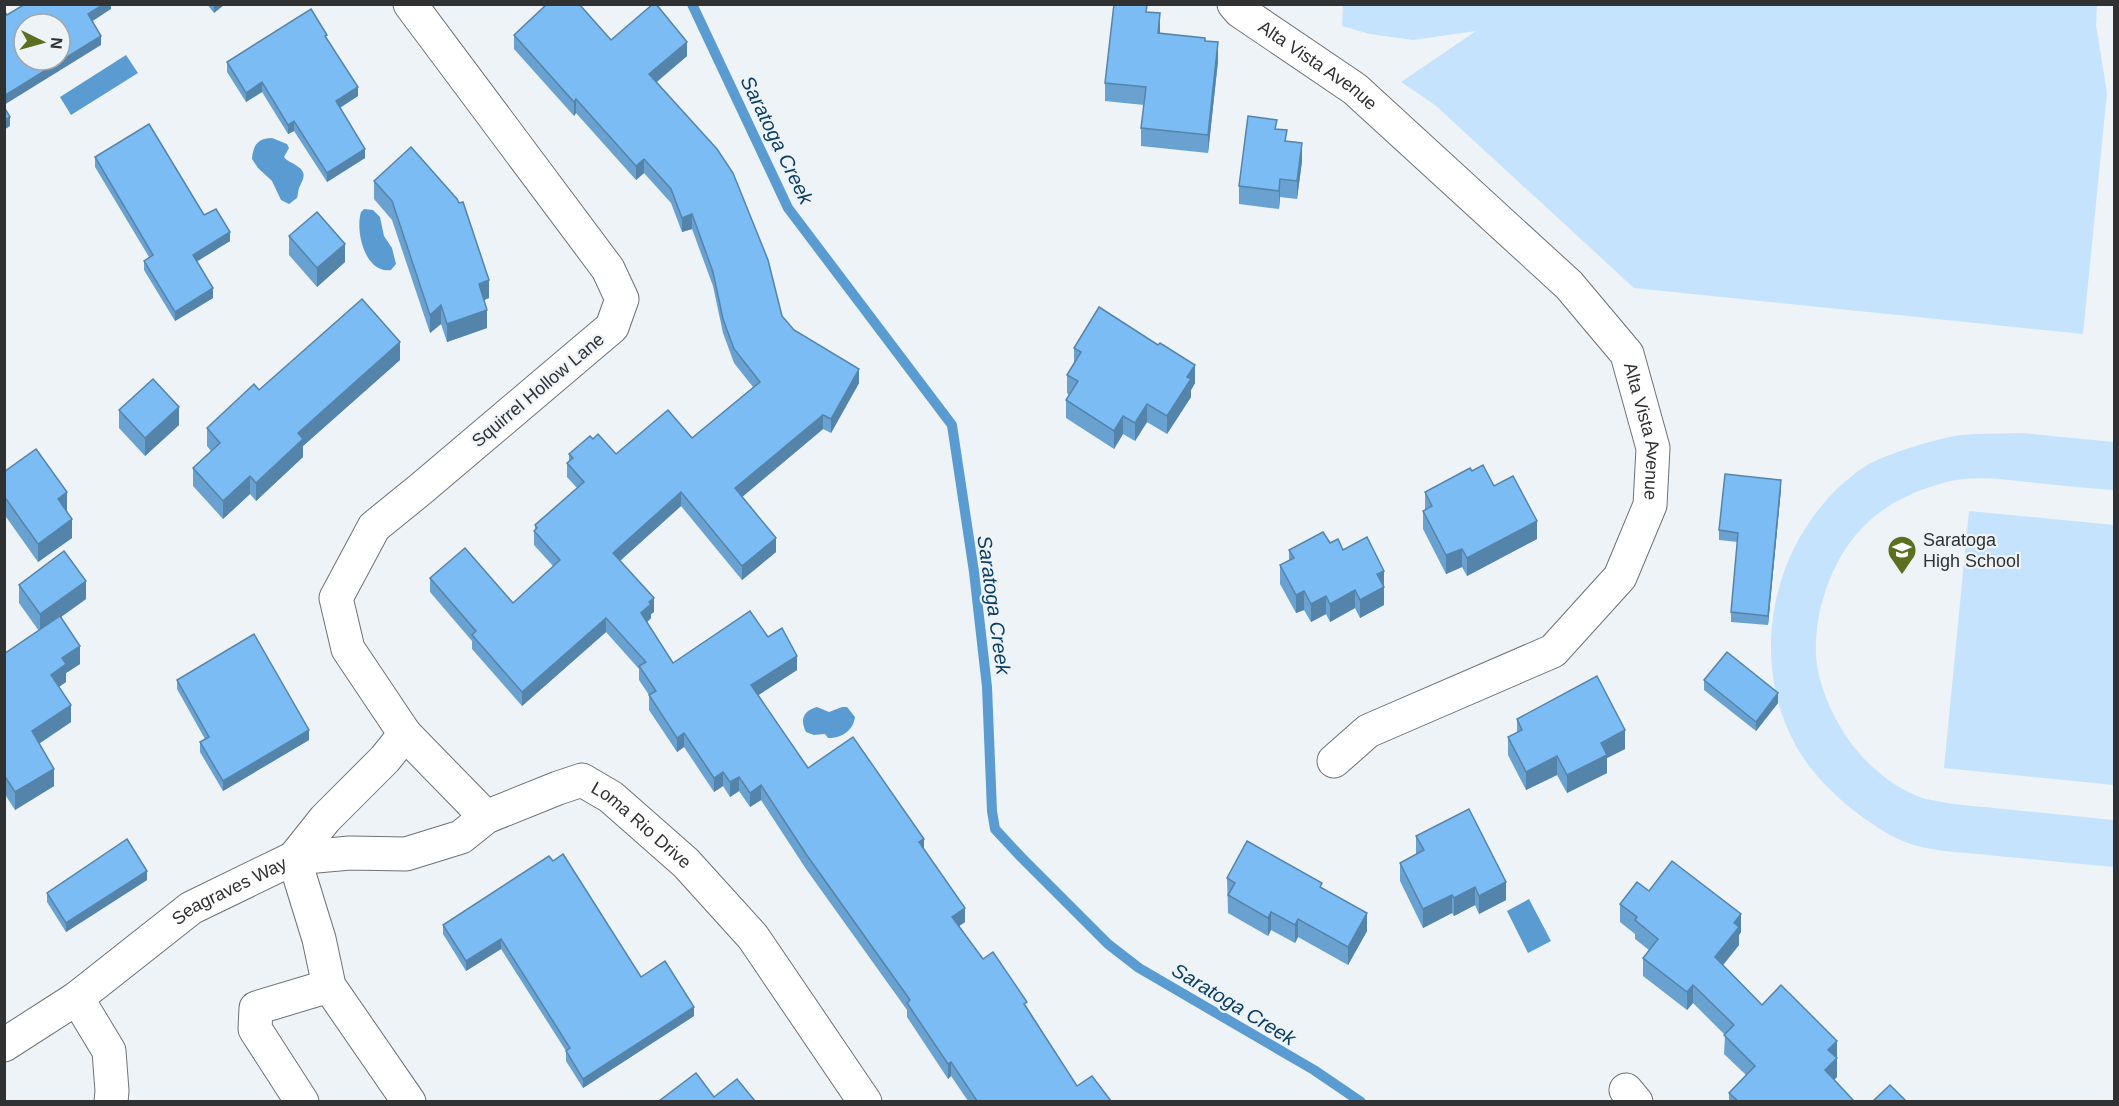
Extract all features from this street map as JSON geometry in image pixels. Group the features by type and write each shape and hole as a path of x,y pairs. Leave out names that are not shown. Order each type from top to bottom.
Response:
{"street":[{"name":"Squirrel Hollow Lane","path":"405,734 348,650 336,598 374,527 612,327 622,299 608,269 410,4"},
{"name":"Alta Vista Avenue","path":"1234,4 1240,11 1355,90 1569,285 1627,354 1653,448 1650,505 1620,577 1553,651 1368,731 1334,761"},
{"path":"409,1101 329,986 319,939 294,858 325,819 384,759 405,734 486,817"},
{"name":"Loma Rio Drive","path":"486,817 582,780 611,797 686,863 753,937 865,1101"},
{"name":"Seagraves Way","path":"4,1045 77,998 190,908 294,858 350,853 406,854 461,837 486,817"},
{"path":"302,1101 255,1029 256,1008 329,986"},
{"path":"77,998 109,1051 111,1101"}],"shaded area":[{"path":"1343,5 2097,5 2096,25 2107,93 2083,334 1634,288 1435,105 1401,82 1476,31 1413,40 1370,34 1342,26"},
{"path":"2021,433 2114,442 2114,490 1975,478 1943,483 1902,498 1867,523 1844,551 1835,567 1818,619 1817,667 1823,690 1838,723 1851,743 1866,761 1894,784 1926,799 1953,804 2114,820 2114,867 1945,851 1913,845 1896,838 1853,810 1822,781 1796,746 1780,709 1772,671 1771,632 1777,594 1790,557 1809,523 1834,492 1872,462 1912,447 1962,435"},
{"path":"1969,511 2114,525 2114,785 1944,768"}],"water":[{"path":"126,55 138,73 71,115 60,97"},
{"path":"272,138 287,144 289,148 284,157 304,174 297,198 289,204 281,200 272,181 252,159 257,143 263,139"},
{"path":"364,209 373,210 380,217 384,236 392,248 396,264 391,270 374,265 364,250 359,220"},
{"path":"817,707 829,712 847,707 855,717 854,722 846,733 833,738 828,738 825,734 814,735 806,732 803,723 804,716"},
{"path":"1529,899 1551,941 1528,953 1507,911"}],"building":[{"path":"25,4 104,4 88,14 101,36 72,54 72,12 12,12 12,72 43,72 4,96 4,11 7,15"},
{"path":"547,4 579,4 611,40 653,4 656,4 687,42 649,74 717,149 733,173 768,260 782,316 794,330 859,369 831,419 823,415 735,488 776,538 742,566 681,492 613,553 654,598 641,613 673,663 750,611 768,637 782,628 797,656 751,685 808,768 853,737 924,839 919,842 965,908 952,917 983,959 993,952 1027,1002 1024,1004 1077,1086 1092,1076 1111,1101 977,1101 951,1062 948,1064 907,1003 910,1000 806,854 761,785 750,793 739,777 730,782 723,772 714,778 684,733 677,738 649,695 656,691 639,666 646,662 606,618 522,692 472,635 476,631 430,578 465,548 513,603 560,560 534,531 537,528 535,525 584,482 567,463 573,458 569,454 590,436 593,439 598,434 616,454 668,410 692,438 760,382 734,349 723,319 713,272 692,214 682,218 671,189 644,159 636,166 514,35"},
{"path":"1114,4 1147,5 1146,12 1160,13 1158,33 1205,38 1205,41 1218,42 1208,135 1141,128 1146,87 1105,83"},
{"path":"311,9 327,35 325,36 358,87 336,101 365,149 327,173 294,121 288,125 262,82 246,93 227,62"},
{"path":"4,107 10,117 4,120"},
{"path":"1248,116 1277,120 1275,129 1287,130 1285,141 1302,143 1297,181 1280,179 1279,191 1239,186"},
{"path":"149,124 204,215 216,209 230,232 193,255 213,288 175,312 144,261 153,255 95,157"},
{"path":"411,147 459,203 463,202 489,280 479,284 487,310 447,324 441,305 430,315 392,201 374,181"},
{"path":"317,212 345,244 317,268 289,236"},
{"path":"362,299 400,342 298,433 303,439 256,483 250,476 223,501 193,468 220,443 207,428 254,384 259,390"},
{"path":"1099,307 1158,345 1160,343 1195,365 1187,377 1191,379 1167,416 1147,404 1135,423 1123,416 1114,431 1066,400 1078,381 1067,375 1081,352 1074,348"},
{"path":"153,379 179,407 145,438 119,410"},
{"path":"36,449 67,492 58,499 72,519 38,544 4,496 4,472"},
{"path":"1483,465 1494,486 1513,476 1537,521 1467,558 1462,549 1446,555 1423,511 1432,506 1425,492 1470,468 1472,471"},
{"path":"1725,474 1781,480 1768,616 1731,612 1738,533 1719,530"},
{"path":"1323,532 1330,543 1338,539 1343,550 1367,537 1384,571 1377,574 1384,587 1360,600 1355,590 1330,604 1326,596 1311,604 1304,591 1296,595 1280,565 1294,558 1289,550"},
{"path":"64,551 86,581 40,614 19,585"},
{"path":"60,616 80,646 62,658 66,664 51,675 71,705 32,731 54,769 15,792 4,775 4,654"},
{"path":"254,634 309,730 223,781 200,742 209,737 177,680"},
{"path":"1727,652 1778,693 1756,722 1704,680"},
{"path":"1597,676 1625,730 1601,743 1607,755 1567,775 1557,756 1526,772 1508,737 1522,730 1517,719"},
{"path":"1469,809 1506,882 1479,896 1475,887 1454,898 1452,895 1423,909 1400,863 1424,850 1416,836"},
{"path":"127,839 147,871 66,923 47,893"},
{"path":"1247,841 1322,883 1320,887 1367,913 1348,947 1298,919 1295,925 1271,912 1268,918 1228,895 1235,883 1227,878"},
{"path":"563,854 641,977 665,961 694,1007 583,1079 566,1051 570,1048 501,939 466,961 443,925 549,856 553,861"},
{"path":"1672,861 1741,914 1734,923 1739,927 1715,957 1762,1005 1781,985 1837,1041 1828,1050 1837,1058 1825,1070 1854,1101 1738,1101 1729,1093 1755,1066 1724,1035 1734,1025 1693,985 1687,992 1643,958 1658,939 1635,920 1637,917 1620,904 1637,882 1649,891"},
{"path":"696,1073 714,1097 737,1079 755,1101 659,1101"},
{"path":"1890,1085 1906,1101 1873,1101"}],"waterway":[{"name":"Saratoga Creek","path":"692,4 788,208 952,425 974,572 987,687 992,811 995,829 1108,944 1139,968 1314,1070 1361,1102"}],"place":[{"name":"Saratoga High School","path":"1902,576"}]}
